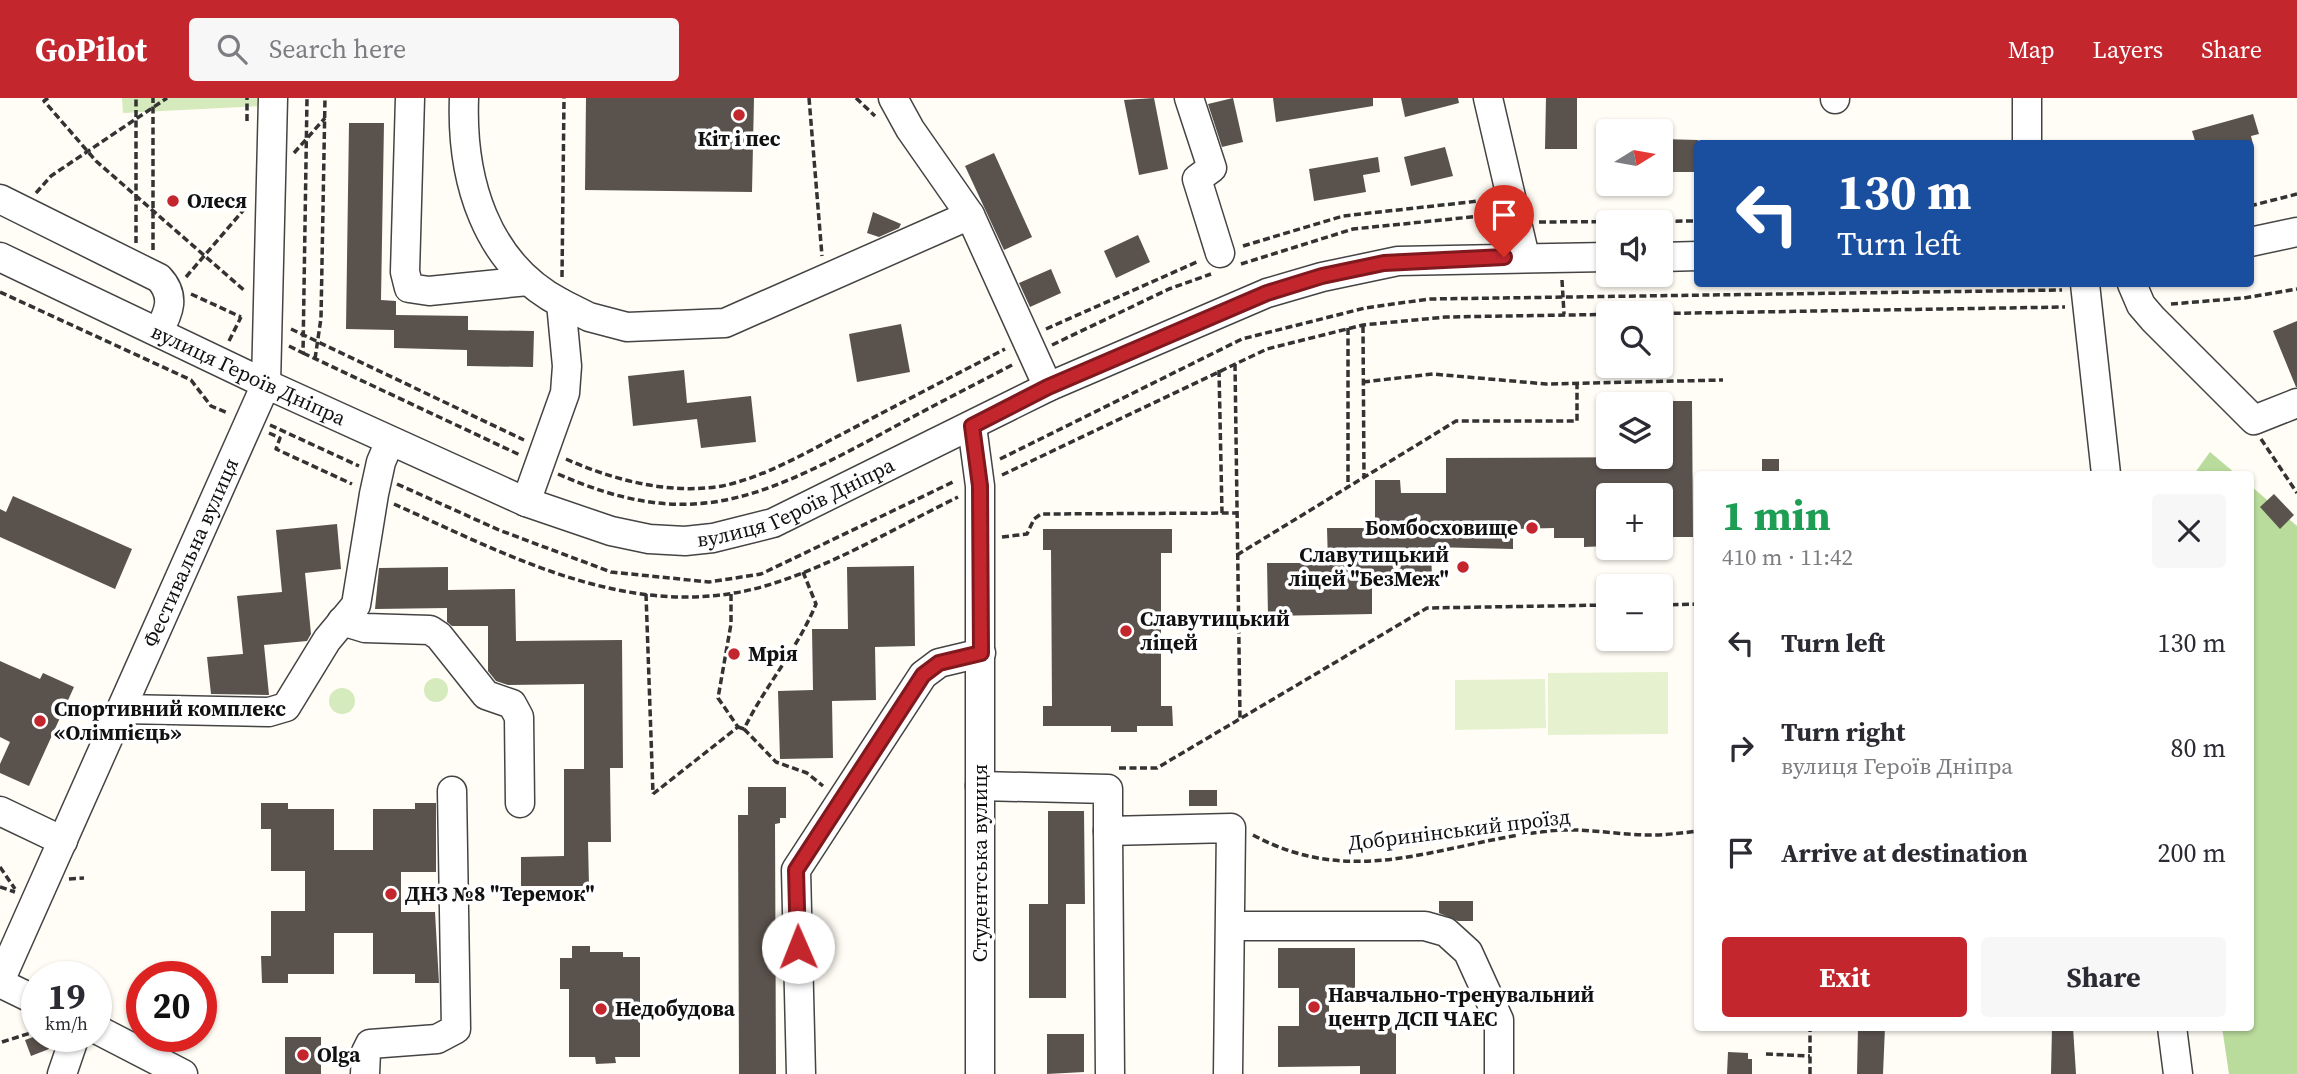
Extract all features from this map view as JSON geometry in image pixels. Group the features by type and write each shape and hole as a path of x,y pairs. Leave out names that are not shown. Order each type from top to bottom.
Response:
{"street":[{"name":"Фестивальна вулиця","path":"0,982 266,384 253,321 272,98"},
{"path":"410,98 405,272 409,288 429,290 528,281"},
{"path":"464,98 465,154 480,212 496,242 528,281 561,303 589,317 620,326 712,325 737,320 970,215"},
{"path":"1189,98 1212,169 1197,179 1225,263"},
{"path":"1488,98 1504,219 1525,257"},
{"path":"2027,98 2027,140"},
{"path":"899,100 910,129 970,215 1032,345 1048,387"},
{"path":"0,200 144,269 163,283 170,298 169,311 158,332"},
{"path":"2254,241 2297,232"},
{"path":"1673,257 1694,256"},
{"name":"вулиця Героїв Дніпра","path":"0,257 218,362 526,502 584,524 635,537 674,541 713,538 781,520 1048,387 1240,303 1322,276 1406,261 1596,257"},
{"path":"2086,293 2106,471"},
{"path":"2137,294 2254,420 2297,403"},
{"path":"526,502 567,380 561,303"},
{"name":"Студентська вулиця","path":"972,426 979,478 980,537 980,1074"},
{"path":"122,709 230,712 282,709 291,702 327,640 358,599 376,485 390,441"},
{"path":"342,621 365,628 430,631 439,636 486,695 513,704 519,717 520,803"},
{"path":"801,1074 796,870 927,670 939,663 981,653"},
{"path":"981,786 1108,789 1110,1074"},
{"path":"365,1074 366,1052 370,1044 437,1039 456,1029 452,792"},
{"path":"0,811 63,841"},
{"path":"1108,831 1231,828 1232,926 1228,951 1228,1074"},
{"path":"1232,926 1425,926 1446,932 1468,952 1496,1009 1499,1027 1499,1074"},
{"path":"0,982 21,993"},
{"path":"2173,1031 2178,1074"},
{"path":"112,1037 183,1074"},
{"path":"62,1074 70,1052"}],"path":[{"path":"48,98 44,101 86,152 246,292"},
{"path":"136,98 136,196 144,269"},
{"path":"144,269 153,211 153,98"},
{"path":"25,212 44,182 167,98"},
{"path":"247,98 247,125"},
{"path":"303,353 307,98"},
{"path":"316,359 320,343 325,98"},
{"path":"561,303 564,98"},
{"path":"809,98 824,280"},
{"path":"246,219 247,194"},
{"path":"2254,205 2297,194"},
{"path":"188,292 253,321 303,353 543,457 639,483 701,488 742,481 1032,345 1169,289 1322,221 1368,211 1488,199 1504,219"},
{"path":"253,321 304,334 543,457 600,492 636,501 690,504 732,500 787,481 835,459 1152,279 1353,229 1504,219 1694,221"},
{"path":"246,280 253,321"},
{"path":"2137,294 2235,299 2297,289"},
{"path":"0,292 191,380 211,406 250,420 550,573 597,586 646,594 731,592 762,586 803,572 1242,339 1364,308 1442,299 2086,293"},
{"path":"979,478 1279,344 1363,325 1458,316 2086,293"},
{"path":"218,362 253,321"},
{"path":"1363,325 1364,478"},
{"path":"1348,328 1348,487"},
{"path":"1235,362 1240,718"},
{"path":"1219,370 1222,513"},
{"path":"1363,382 1446,374 1546,384 1723,380"},
{"path":"1237,555 1456,421 1577,421 1577,384"},
{"path":"250,420 280,438 276,449 376,485"},
{"path":"2254,420 2263,444 2297,493"},
{"path":"980,537 1027,534 1041,514 1237,513"},
{"path":"646,594 653,794 741,728 806,628 816,604 803,572"},
{"path":"731,592 731,624 718,698 741,728 776,762 807,773 842,802"},
{"path":"1673,604 1694,604"},
{"path":"1108,789 1119,768 1157,768 1427,608 1596,605"},
{"name":"Добринінський проїзд","path":"1231,828 1243,830 1293,854 1339,862 1412,856 1549,831 1650,835 1694,831"},
{"path":"0,867 19,894 0,887"},
{"path":"1810,1031 1810,1074"},
{"path":"2,1042 21,1036"},
{"path":"1766,1054 1810,1056"}],"green space":[{"path":"122,98 262,98 262,106 123,113"},
{"path":"2210,452 2232,471 2196,471"},
{"path":"2254,489 2297,526 2297,1074 2229,1074 2223,1031 2254,1031"},
{"path":"1668,672 1668,734 1548,735 1548,673"},
{"path":"436,678 445,681 448,690 445,699 436,702 427,699 424,690 427,681"},
{"path":"1545,679 1546,728 1455,730 1455,680"},
{"path":"342,688 351,692 355,701 351,710 342,714 333,710 329,701 333,692"}],"building":[{"path":"586,98 754,98 752,192 585,190"},
{"path":"1154,98 1168,169 1139,175 1124,100"},
{"path":"1233,98 1243,142 1222,147 1208,104"},
{"path":"1273,98 1373,98 1373,106 1276,122"},
{"path":"1401,98 1458,98 1459,103 1405,117"},
{"path":"1546,98 1577,98 1577,149 1545,149"},
{"path":"2253,114 2259,134 2251,136 2252,140 2195,140 2192,131"},
{"path":"349,123 384,123 381,300 396,301 396,315 468,316 468,330 534,331 533,367 467,366 467,350 394,348 394,330 346,329"},
{"path":"1673,139 1698,140 1694,140 1694,172 1673,172"},
{"path":"1445,147 1453,176 1411,186 1404,157"},
{"path":"994,153 1032,237 1004,250 965,166"},
{"path":"1378,157 1380,172 1363,175 1366,192 1314,201 1309,169"},
{"path":"873,212 901,224 899,228 879,237 867,233"},
{"path":"1138,235 1150,262 1116,278 1104,251"},
{"path":"1051,269 1061,293 1030,307 1019,283"},
{"path":"2297,321 2297,387 2296,387 2273,331"},
{"path":"901,324 910,372 857,382 849,334"},
{"path":"684,370 687,403 751,396 756,442 701,448 697,419 633,426 628,376"},
{"name":"Славутицький ліцей \"БезМеж\"","path":"1673,401 1692,401 1693,537 1673,537 1673,483 1596,483 1596,546 1584,547 1584,538 1554,538 1554,528 1513,529 1513,549 1431,547 1432,580 1372,581 1372,614 1268,616 1267,563 1328,563 1327,528 1375,528 1375,480 1400,480 1401,493 1446,493 1446,458 1596,457 1596,469 1673,469"},
{"path":"1762,459 1779,459 1779,471 1762,471"},
{"path":"2274,494 2294,515 2280,529 2260,507"},
{"path":"13,496 132,549 115,589 0,537 0,509 6,512"},
{"path":"337,524 341,569 305,573 311,634 307,641 264,645 269,695 211,694 207,657 243,654 237,596 282,592 276,530"},
{"path":"1043,529 1172,529 1172,553 1161,553 1161,706 1172,706 1173,726 1137,726 1137,732 1111,732 1111,726 1043,726 1043,706 1052,706 1051,550 1043,550"},
{"path":"914,566 915,646 875,647 876,700 832,701 833,758 780,759 778,691 813,690 812,629 848,629 847,567"},
{"path":"448,567 448,590 515,589 516,641 622,640 623,768 610,768 611,842 588,842 589,886 521,886 521,857 564,856 564,769 584,769 584,684 508,685 496,681 488,671 488,626 452,626 447,622 447,608 375,609 379,568"},
{"name":"Спортивний комплекс «Олімпієць»","path":"0,661 40,679 43,673 74,687 29,786 0,773 0,764 10,742 0,737"},
{"path":"748,787 786,787 786,818 780,818 780,823 775,824 776,1074 739,1074 738,815 748,815"},
{"path":"1189,790 1217,790 1217,806 1189,806"},
{"path":"261,803 288,803 288,809 334,809 334,850 373,850 373,809 415,809 415,803 436,803 436,872 401,872 401,912 435,912 439,983 415,983 415,974 373,974 373,933 334,933 334,974 288,974 288,983 262,983 261,956 271,956 271,911 305,911 305,871 271,871 271,829 261,829"},
{"path":"1048,811 1084,811 1085,904 1066,904 1066,998 1029,998 1029,904 1048,904"},
{"path":"1439,901 1473,901 1473,921 1458,921 1439,913"},
{"path":"572,946 590,946 590,952 623,952 623,957 640,957 640,1057 615,1057 616,1063 596,1064 595,1057 569,1057 569,989 560,989 560,958 572,958"},
{"name":"Навчально-тренувальний центр ДСП ЧАЕС","path":"1278,948 1355,948 1355,988 1329,988 1329,1026 1396,1026 1396,1074 1360,1074 1360,1066 1278,1067 1278,1026 1299,1026 1299,988 1278,988"},
{"path":"1858,1031 1885,1031 1883,1074 1857,1074"},
{"path":"2052,1031 2073,1031 2076,1074 2051,1074"},
{"path":"1047,1034 1084,1034 1084,1072 1047,1074"},
{"name":"Olga","path":"285,1037 321,1037 321,1074 285,1074"},
{"path":"1728,1052 1748,1053 1748,1059 1752,1059 1752,1074 1727,1074"}],"place":[{"name":"Кіт і пес","path":"739,115"},
{"name":"Олеся","path":"173,201"},
{"name":"Бомбосховище","path":"1532,528"},
{"name":"Славутицький ліцей \"БезМеж\"","path":"1463,567"},
{"name":"Славутицький ліцей","path":"1126,631"},
{"name":"Мрiя","path":"734,654"},
{"name":"Спортивний комплекс «Олімпієць»","path":"40,721"},
{"name":"ДНЗ №8 \"Теремок\"","path":"391,894"},
{"name":"Навчально-тренувальний центр ДСП ЧАЕС","path":"1314,1007"},
{"name":"Недобудова","path":"601,1009"},
{"name":"Olga","path":"303,1055"}],"route":[{"path":"798,947 796,870 927,670 948,660 981,653 980,486 972,426 1048,387 1205,317 1267,293 1322,276 1384,263 1504,257"}]}
